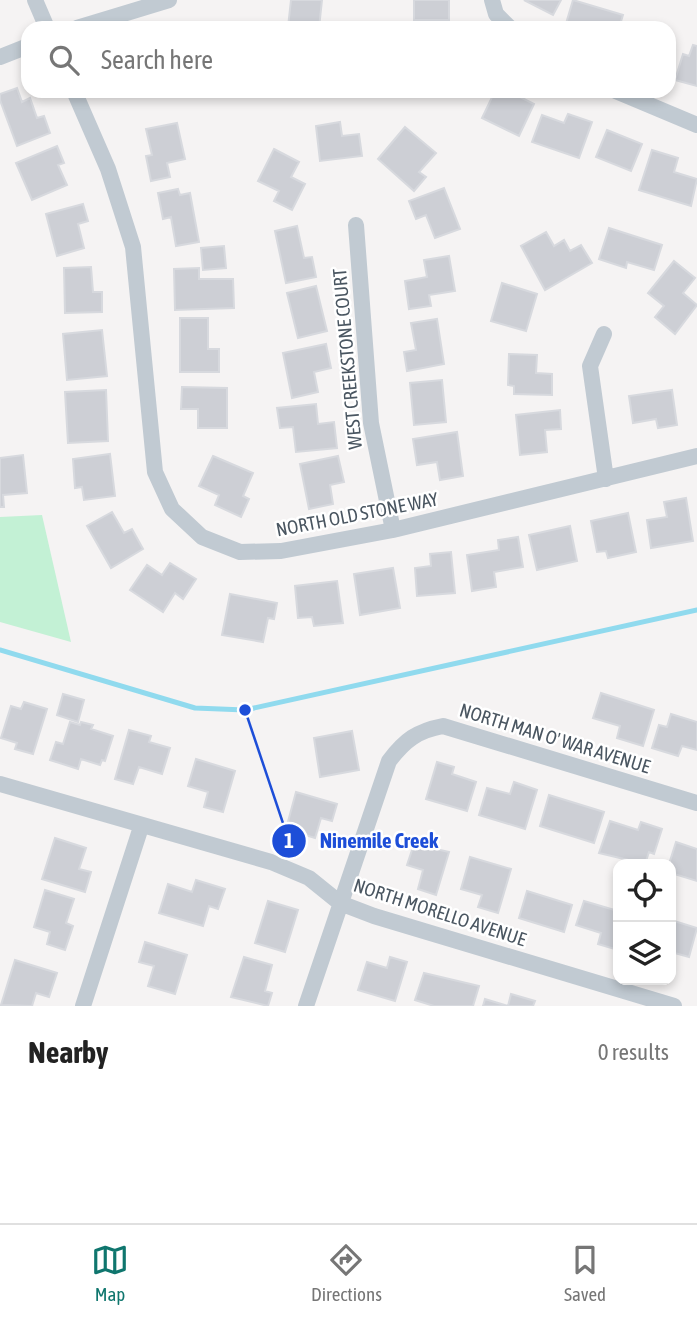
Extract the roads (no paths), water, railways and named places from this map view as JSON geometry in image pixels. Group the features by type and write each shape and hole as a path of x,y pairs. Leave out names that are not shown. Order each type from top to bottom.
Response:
{"street":[{"path":"35,0 44,21"},
{"path":"100,21 169,0"},
{"path":"492,0 496,15 502,21"},
{"path":"0,57 21,49"},
{"name":"NORTH OLD STONE WAY","path":"77,98 108,169 133,247 155,472 172,509 202,537 240,552 281,551 393,530 697,456"},
{"path":"633,98 697,125"},
{"name":"WEST CREEKSTONE COURT","path":"356,225 371,423 393,530"},
{"path":"604,334 590,366 606,480"},
{"name":"NORTH MAN O' WAR AVENUE","path":"340,903 389,761 402,743 420,731 443,726 697,803"},
{"name":"NORTH MORELLO AVENUE","path":"0,784 141,827 271,862 309,878 340,903 374,916 674,1006"},
{"path":"83,1006 141,827"},
{"path":"306,1006 340,903"}],"waterway":[{"path":"0,650 195,708 245,710 697,610"}],"place":[{"name":"Ninemile Creek","path":"245,710"}]}
